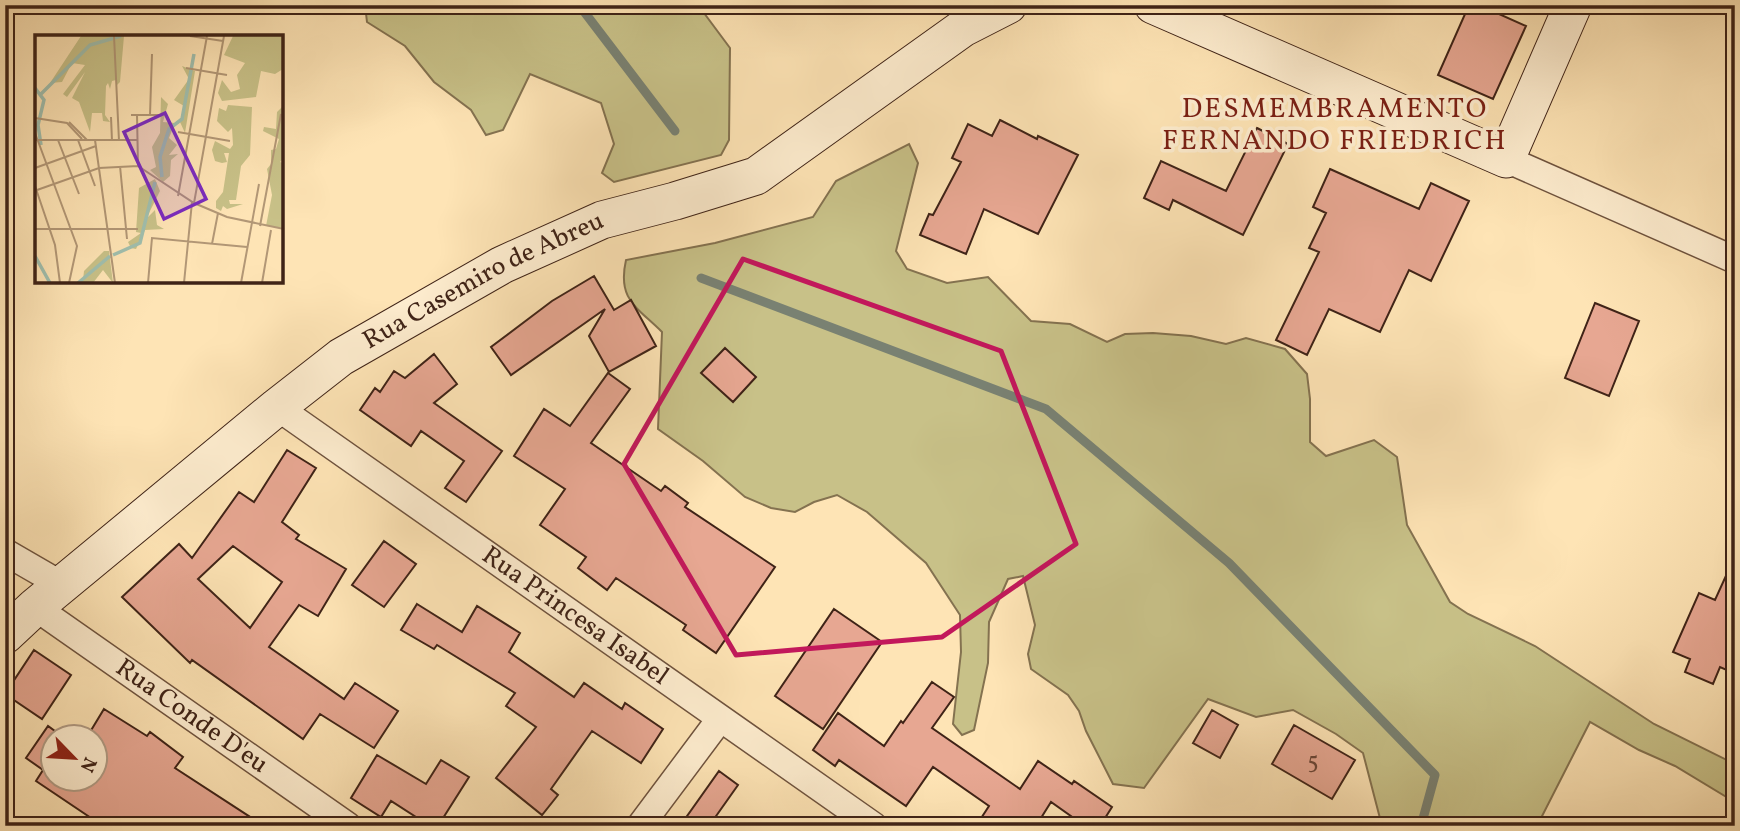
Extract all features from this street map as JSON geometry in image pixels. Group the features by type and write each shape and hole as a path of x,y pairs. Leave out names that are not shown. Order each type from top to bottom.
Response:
{"street":[{"name":"Rua Casemiro de Abreu","path":"5,635 341,356 502,265 602,220 757,176 963,28 1008,5"},
{"path":"1153,5 1735,260"},
{"path":"1506,159 1573,5"},
{"name":"Rua Princesa Isabel","path":"277,407 874,826"},
{"name":"Rua Conde D'eu","path":"5,552 49,596 348,826"},
{"path":"640,826 720,719"}],"highlighted area":[{"path":"743,259 1001,351 1076,544 942,637 736,655 624,464"}],"shaded area":[{"path":"365,5 698,5 730,48 729,140 721,155 614,182 602,173 614,144 601,103 530,74 503,130 486,135 471,110 434,82 405,46 367,22"},
{"path":"909,144 918,163 896,251 907,269 947,283 988,277 1031,321 1070,324 1107,342 1125,334 1153,333 1191,336 1226,344 1246,338 1285,349 1307,374 1310,442 1326,456 1374,440 1397,457 1407,525 1450,602 1468,614 1535,646 1654,724 1735,764 1735,805 1675,766 1639,750 1590,722 1537,826 1382,826 1363,753 1293,710 1256,717 1208,699 1144,788 1113,784 1079,711 1068,695 1031,669 1028,654 1035,625 1023,576 1008,579 989,622 988,663 974,730 962,735 953,724 961,652 960,615 926,563 867,512 837,495 814,502 795,512 771,508 745,497 703,461 658,429 662,332 631,302 624,285 626,260 715,243 813,217 836,181"}],"building":[{"path":"1469,5 1479,5 1526,26 1493,99 1438,75"},
{"path":"1000,120 1037,139 1038,136 1078,155 1038,234 984,209 966,254 920,235 929,214 933,215 961,162 952,158 968,124 992,136"},
{"path":"1257,128 1288,144 1243,235 1173,200 1169,210 1144,198 1161,161 1226,191"},
{"path":"1330,169 1419,209 1431,183 1469,201 1431,281 1409,270 1380,332 1329,309 1307,355 1276,340 1319,252 1309,248 1326,213 1313,207"},
{"path":"594,276 614,310 631,300 656,346 609,372 589,336 605,309 511,375 491,347 552,301"},
{"path":"1595,303 1639,321 1609,396 1565,378"},
{"path":"725,348 756,377 733,402 701,373"},
{"path":"434,354 457,384 434,403 502,451 466,502 445,488 464,461 421,431 411,446 360,410 375,388 380,392 394,371 405,378"},
{"path":"608,373 630,389 591,443 661,491 665,486 688,503 685,507 775,567 716,653 683,630 686,625 616,578 607,590 578,568 586,557 540,525 565,489 514,456 544,409 570,426"},
{"path":"287,450 316,468 282,522 299,535 296,539 346,569 318,616 299,605 269,647 344,699 355,683 398,711 374,748 320,714 303,739 192,660 190,663 122,597 179,544 192,558 239,492 254,502","holes":["233,546 282,582 250,628 198,579"]},
{"path":"384,541 416,564 384,607 352,585"},
{"path":"1735,556 1735,657 1729,671 1720,667 1713,684 1685,672 1690,659 1673,652 1699,593 1715,600"},
{"path":"417,604 462,632 477,606 520,633 509,652 574,697 584,683 622,709 625,703 663,729 641,763 592,731 551,789 558,795 542,815 496,778 536,727 506,706 515,693 437,645 434,649 401,630"},
{"path":"834,609 882,642 823,729 775,696"},
{"path":"34,650 71,675 42,719 5,694"},
{"path":"932,682 954,697 932,728 1020,789 1038,761 1072,784 1074,781 1112,807 1100,826 1085,826 1051,802 1036,826 976,826 989,806 933,767 906,806 839,760 835,766 813,750 838,713 884,746"},
{"path":"104,709 147,736 150,732 183,757 175,768 264,826 103,826 52,792 108,792 108,722 96,722"},
{"path":"1212,710 1238,725 1220,758 1193,743"},
{"path":"1294,725 1355,760 1332,799 1272,764"},
{"path":"38,741 38,766 26,758"},
{"path":"377,755 426,784 441,760 469,777 438,826 430,826 391,801 381,817 351,798"},
{"path":"719,771 738,785 709,826 680,826"}],"waterway":[{"path":"579,5 675,131"},
{"path":"701,278 1046,409 1229,563 1435,775 1421,826"}],"district":[{"name":"DESMEMBRAMENTO FERNANDO FRIEDRICH","path":"1335,125"}]}
